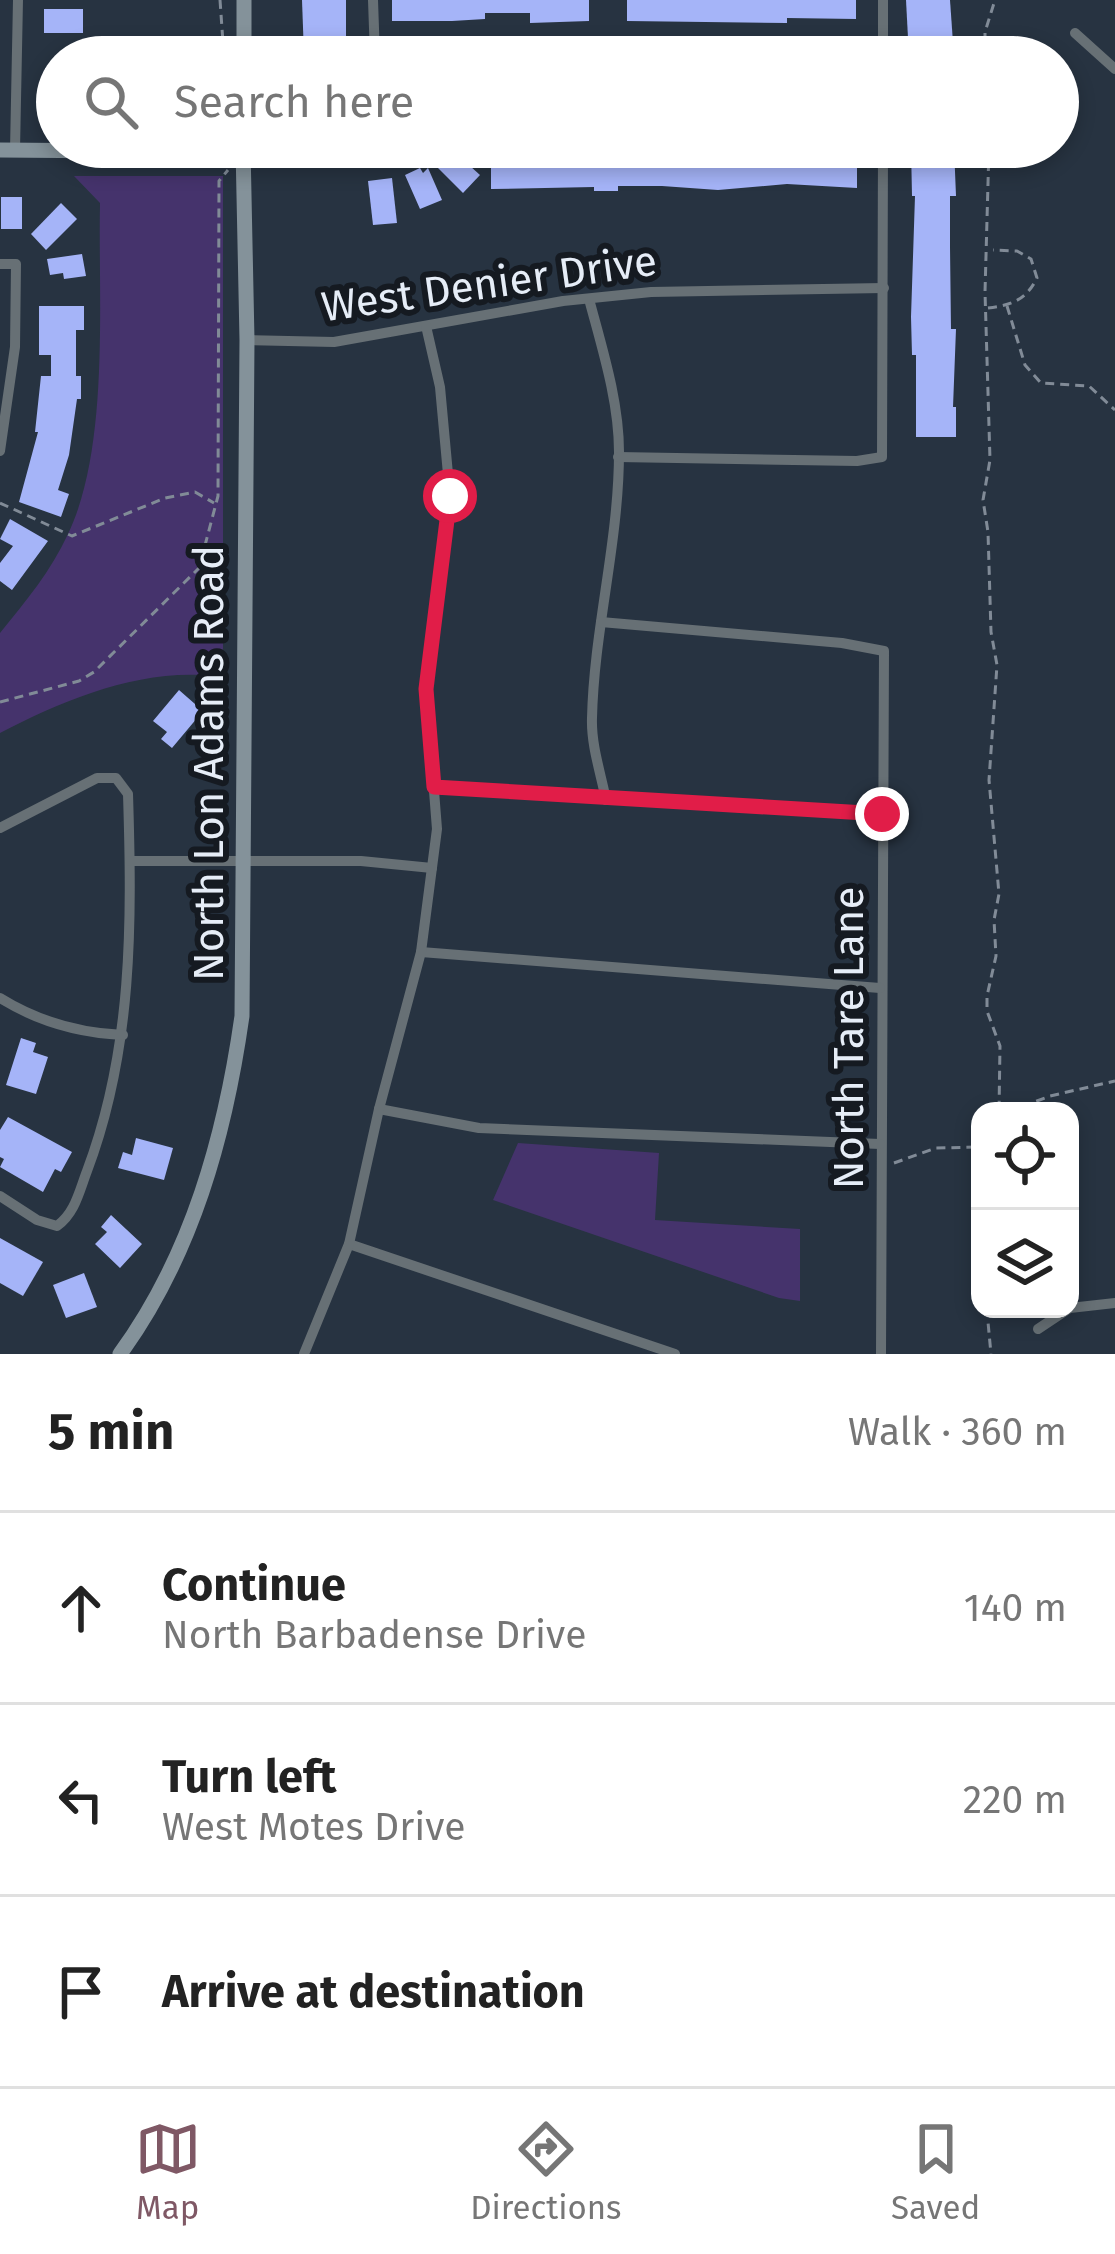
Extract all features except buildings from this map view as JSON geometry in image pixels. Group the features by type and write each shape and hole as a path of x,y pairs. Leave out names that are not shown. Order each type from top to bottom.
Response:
{"street":[{"path":"8,150 18,0"},
{"path":"244,0 244,36"},
{"path":"373,0 374,36"},
{"path":"883,0 883,36"},
{"path":"1075,33 1078,36"},
{"path":"0,38 17,37"},
{"path":"1079,37 1115,69"},
{"name":"North Lon Adams Road","path":"120,1354 170,1272 207,1179 225,1118 242,1016 247,340 243,168"},
{"path":"619,457 857,461 882,457 883,168"},
{"path":"0,264 16,264 15,347 0,451"},
{"name":"West Denier Drive","path":"247,340 334,342 589,298 651,292 884,288"},
{"path":"589,298 609,376 619,457 615,535 591,723 606,800"},
{"path":"304,1354 349,1244 421,952 437,830 426,689 450,496 440,387 425,326"},
{"name":"North Tare Lane","path":"602,622 842,643 884,651 881,1354"},
{"path":"0,828 97,778 116,778 128,794 129,982 123,1036 101,1133 69,1217 57,1226 37,1220 0,1196"},
{"path":"434,787 882,814"},
{"path":"130,861 361,861 432,868"},
{"path":"421,952 880,988"},
{"path":"0,998 31,1017 123,1036"},
{"path":"379,1109 479,1128 880,1144"},
{"path":"349,1244 675,1354"},
{"path":"1079,1307 1115,1304"},
{"path":"1038,1329 1054,1318"}],"path":[{"path":"220,0 223,36"},
{"path":"985,36 995,0"},
{"path":"0,702 79,681 94,672 199,568 216,504 219,181 229,168"},
{"path":"989,168 990,460 982,500 997,665 989,779 999,894 987,1011 1000,1046 999,1102"},
{"path":"986,308 1028,296 1036,278 1031,259 1017,251 989,250"},
{"path":"1007,305 1025,365 1040,383 1088,386 1115,410"},
{"path":"0,503 72,536 180,495 195,492 216,504"},
{"path":"1036,1102 1115,1081"},
{"path":"880,1165 936,1148 971,1147"},
{"path":"989,1318 992,1354"}],"shaded area":[{"path":"74,176 223,176 223,721 203,675 177,675 98,690 0,733 0,633 68,534 81,498 96,416 100,203"},
{"path":"518,1143 659,1153 655,1220 800,1229 800,1301 779,1298 493,1200"}],"route":[{"path":"450,496 426,689 434,787 882,814"}]}
